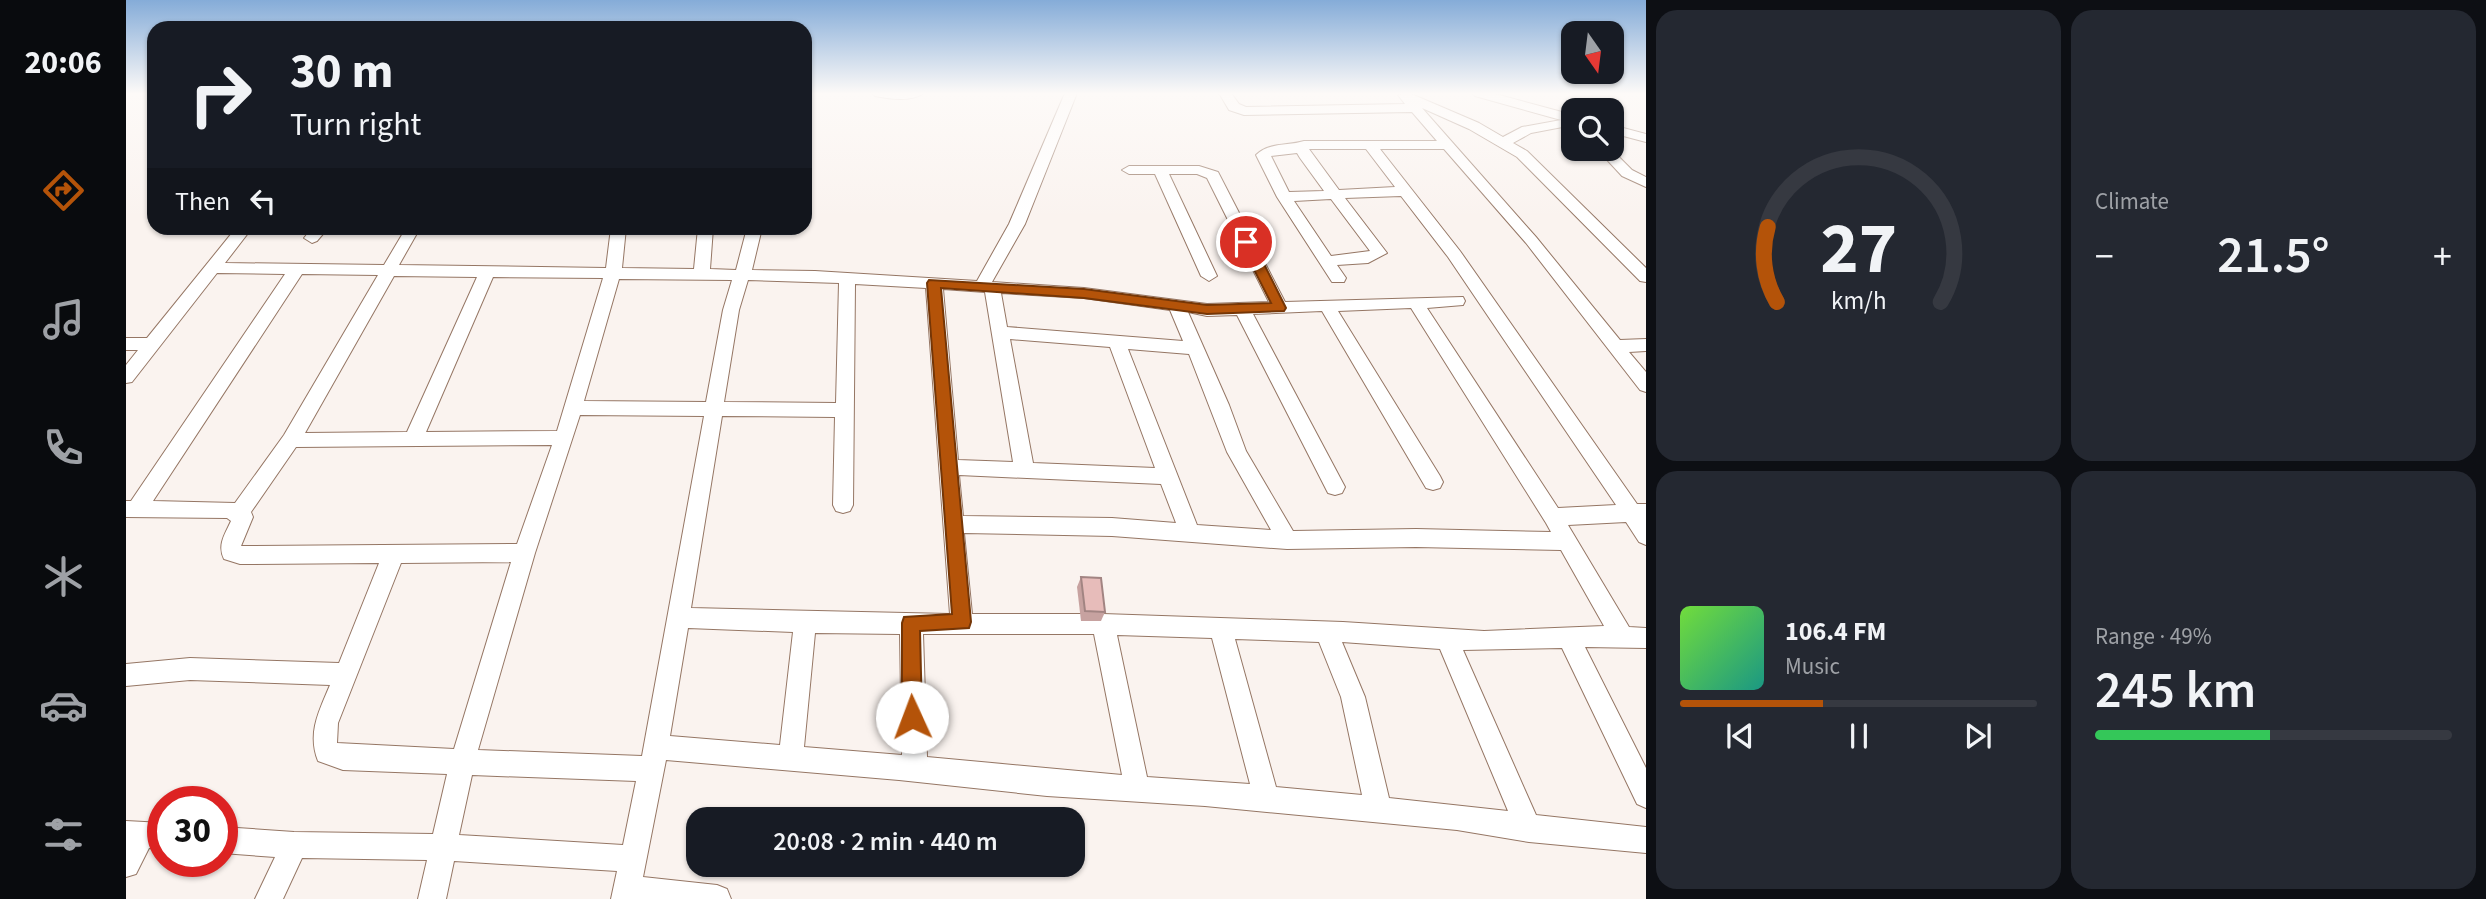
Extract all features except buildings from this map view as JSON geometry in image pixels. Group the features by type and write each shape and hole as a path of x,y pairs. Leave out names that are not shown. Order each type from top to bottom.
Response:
{"street":[{"path":"1024,468 1002,332 987,286 1017,224 1054,135"},
{"path":"1439,135 1531,240 1646,384"},
{"path":"1489,135 1504,142 1543,172 1646,277"},
{"path":"1504,142 1518,135"},
{"path":"1338,278 1284,197 1263,155 1272,150 1302,149 1304,145 1311,144 1448,145"},
{"path":"1369,144 1454,254 1639,512 1646,536"},
{"path":"1302,149 1379,253 1368,258 1325,261"},
{"path":"1616,161 1628,173 1646,183"},
{"path":"1129,170 1199,170 1213,175 1280,308"},
{"path":"1160,170 1209,276"},
{"path":"1284,197 1405,191"},
{"path":"126,377 238,235"},
{"path":"239,513 291,440 409,235"},
{"path":"432,899 462,763 524,553 564,438 613,273 618,235"},
{"path":"702,274 705,235"},
{"path":"716,899 626,894 654,758 731,310 754,235"},
{"path":"211,268 801,276 1084,293 1207,310 1457,301"},
{"path":"131,509 297,270"},
{"path":"414,438 487,272"},
{"path":"843,505 847,279"},
{"path":"934,283 962,622"},
{"path":"1416,303 1553,517 1623,637"},
{"path":"1176,305 1237,452 1287,540"},
{"path":"1327,306 1433,482"},
{"path":"1242,309 1335,487"},
{"path":"1002,332 1194,348"},
{"path":"1117,342 1190,533"},
{"path":"126,344 152,344"},
{"path":"1613,346 1646,345"},
{"path":"573,408 845,410"},
{"path":"291,440 564,438"},
{"path":"949,467 1168,476"},
{"path":"131,509 230,510 239,513 243,517 242,523 230,548 231,553 524,553"},
{"path":"1553,517 1639,512"},
{"path":"953,524 1112,527 1287,540 1416,538 1566,541"},
{"path":"394,552 326,723 324,740 327,752 343,758 462,763 791,758 1047,783 1137,788 1457,817 1529,829 1646,840"},
{"path":"678,618 805,622 1103,624 1484,641 1646,638"},
{"path":"791,758 805,622"},
{"path":"911,623 915,769"},
{"path":"1103,624 1137,788"},
{"path":"1221,630 1267,800"},
{"path":"1326,632 1353,697 1367,750 1378,810"},
{"path":"1569,638 1646,795"},
{"path":"1447,639 1529,829"},
{"path":"126,675 190,669 345,674"},
{"path":"126,864 144,835"},
{"path":"238,841 295,845 442,847 633,859"},
{"path":"269,899 295,845"}],"route":[{"path":"912,717 911,623 962,622 934,283 1084,293 1207,310 1280,308 1246,242"}]}
